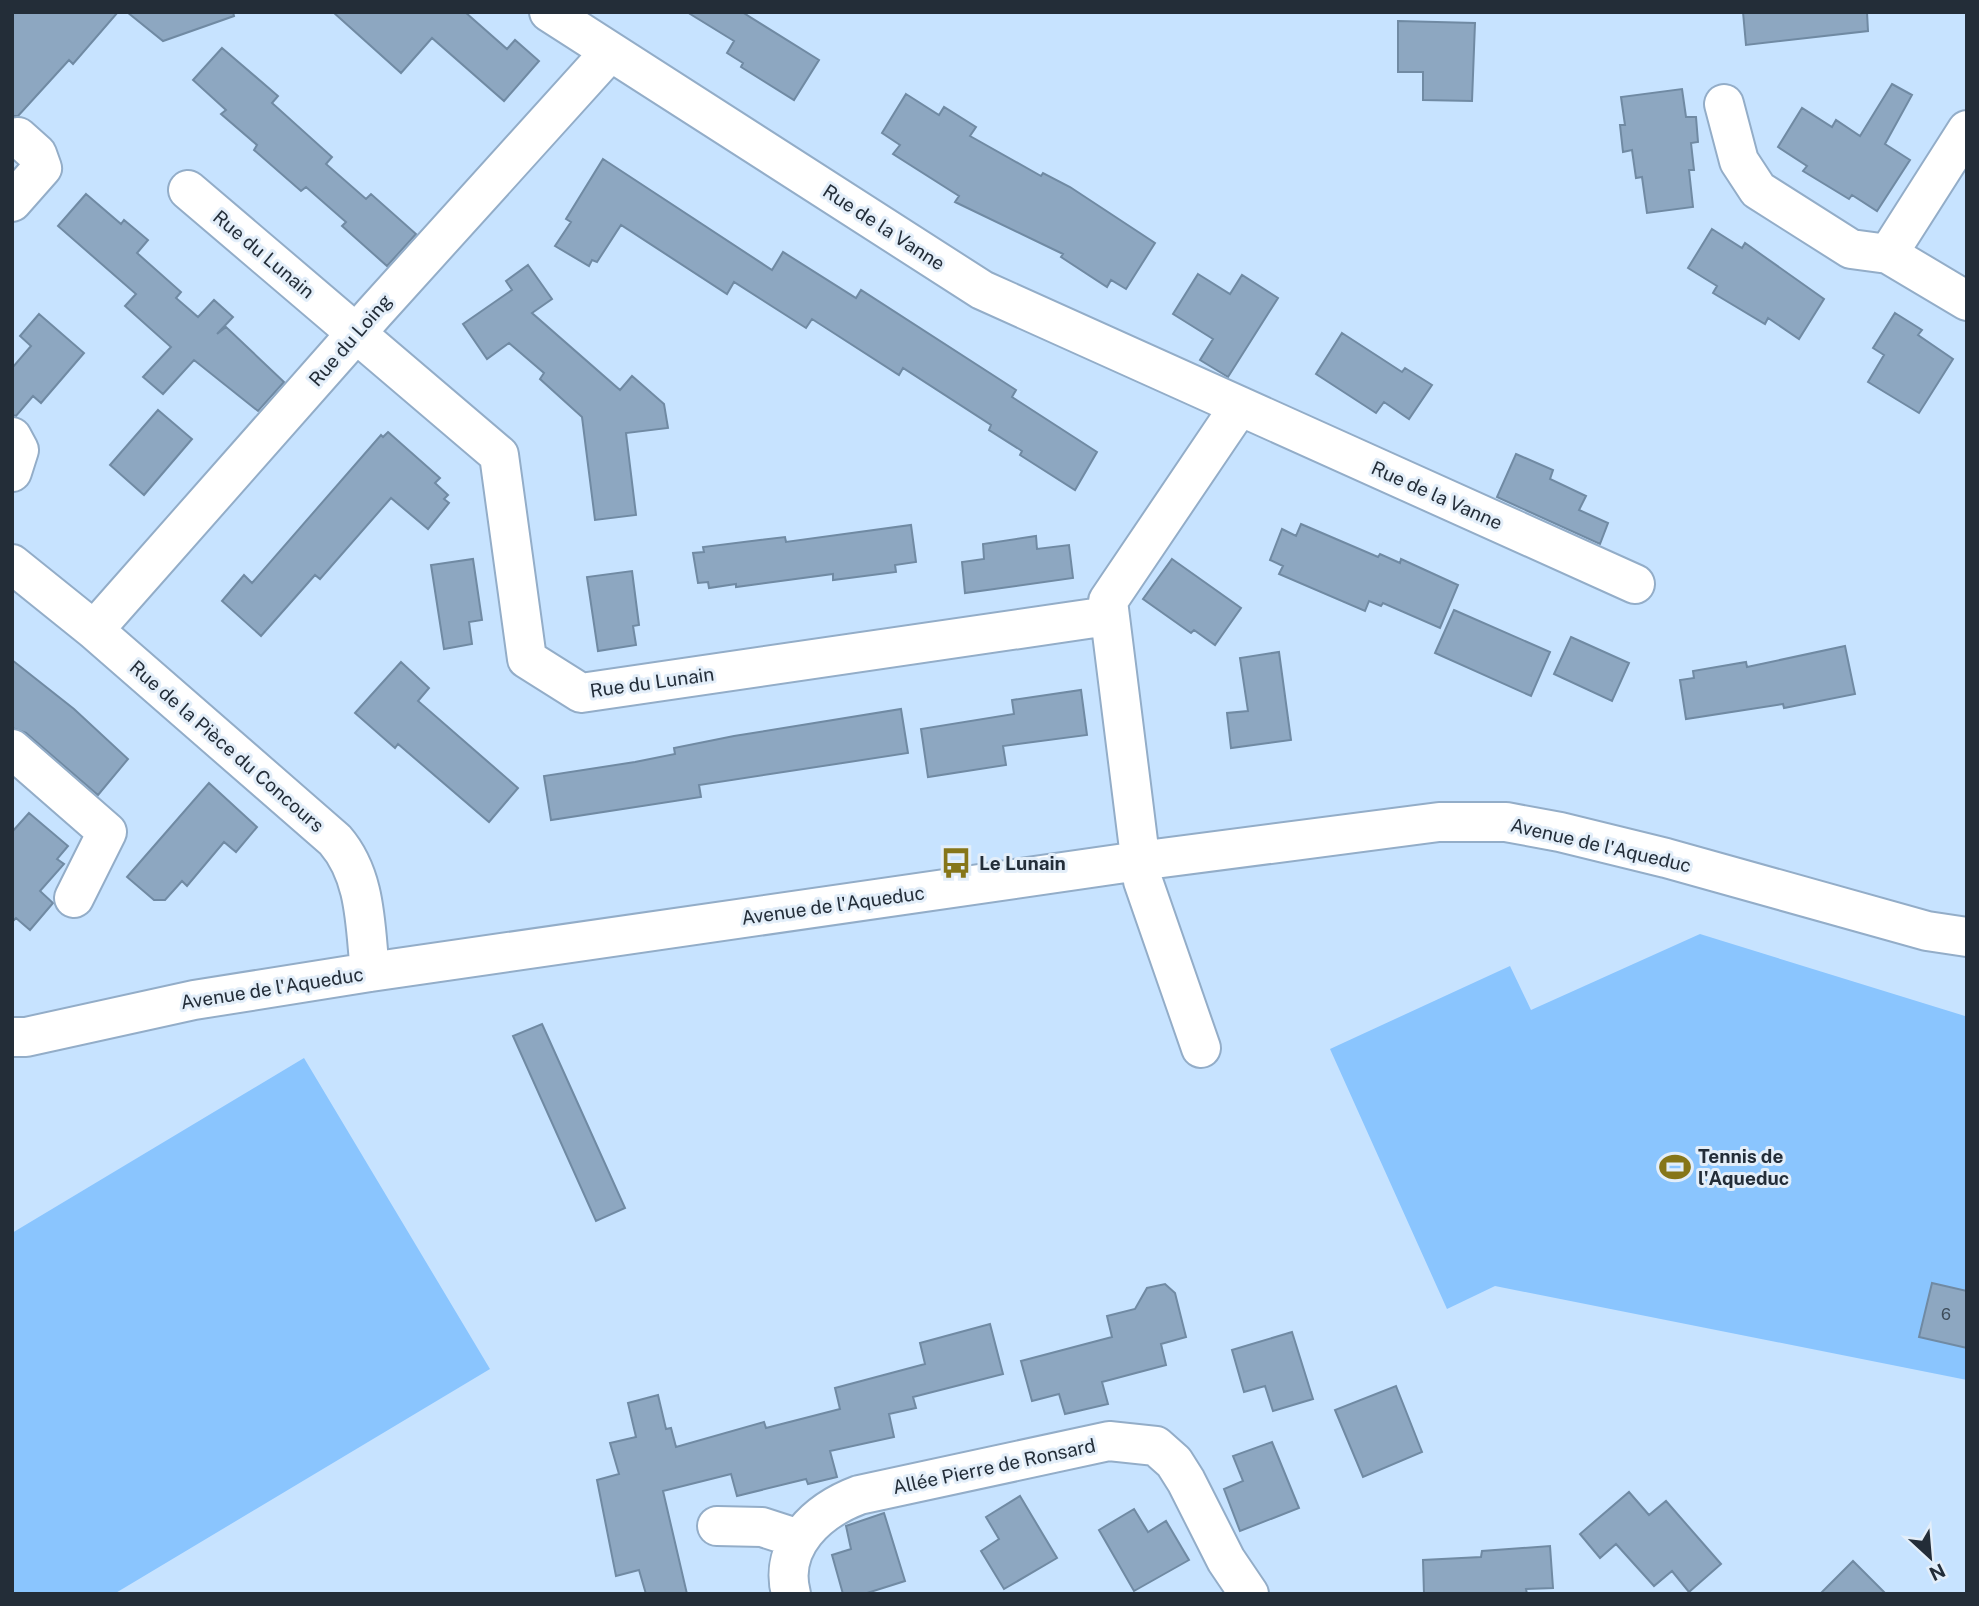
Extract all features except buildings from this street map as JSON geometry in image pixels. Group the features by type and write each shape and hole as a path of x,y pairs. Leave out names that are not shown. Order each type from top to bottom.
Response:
{"street":[{"name":"Rue de la Vanne","path":"549,12 982,290 1635,584"},
{"name":"Rue du Loing","path":"94,630 356,333 610,52"},
{"path":"1724,104 1739,161 1758,190 1851,249 1888,254 1967,301"},
{"path":"1888,254 1967,130"},
{"path":"12,202 42,168 37,154 19,136"},
{"name":"Rue du Lunain","path":"188,190 499,455 527,659 581,693 1108,616"},
{"path":"1201,1048 1155,919 1139,861 1108,601 1239,407"},
{"path":"12,437 19,450 12,472"},
{"name":"Rue de la Pièce du Concours","path":"12,564 94,630 345,852 360,891 370,972"},
{"path":"12,749 107,832 74,898"},
{"name":"Avenue de l'Aqueduc","path":"17,1040 194,999 370,972 1139,861 1439,822 1506,822 1653,855 1927,931 1967,937"},
{"name":"Allée Pierre de Ronsard","path":"791,1594 790,1562 799,1539 824,1512 859,1495 1109,1441 1156,1446 1174,1462 1226,1560 1249,1594"},
{"path":"717,1526 761,1527 799,1539"}],"shaded area":[{"name":"Tennis de l'Aqueduc","path":"1700,934 1965,1016 1967,1380 1495,1286 1447,1309 1330,1049 1510,966 1531,1010"},
{"path":"304,1058 490,1369 114,1594 12,1594 12,1233"}],"place":[{"name":"Le Lunain","path":"956,863"},
{"name":"Tennis de l'Aqueduc","path":"1675,1167"}]}
